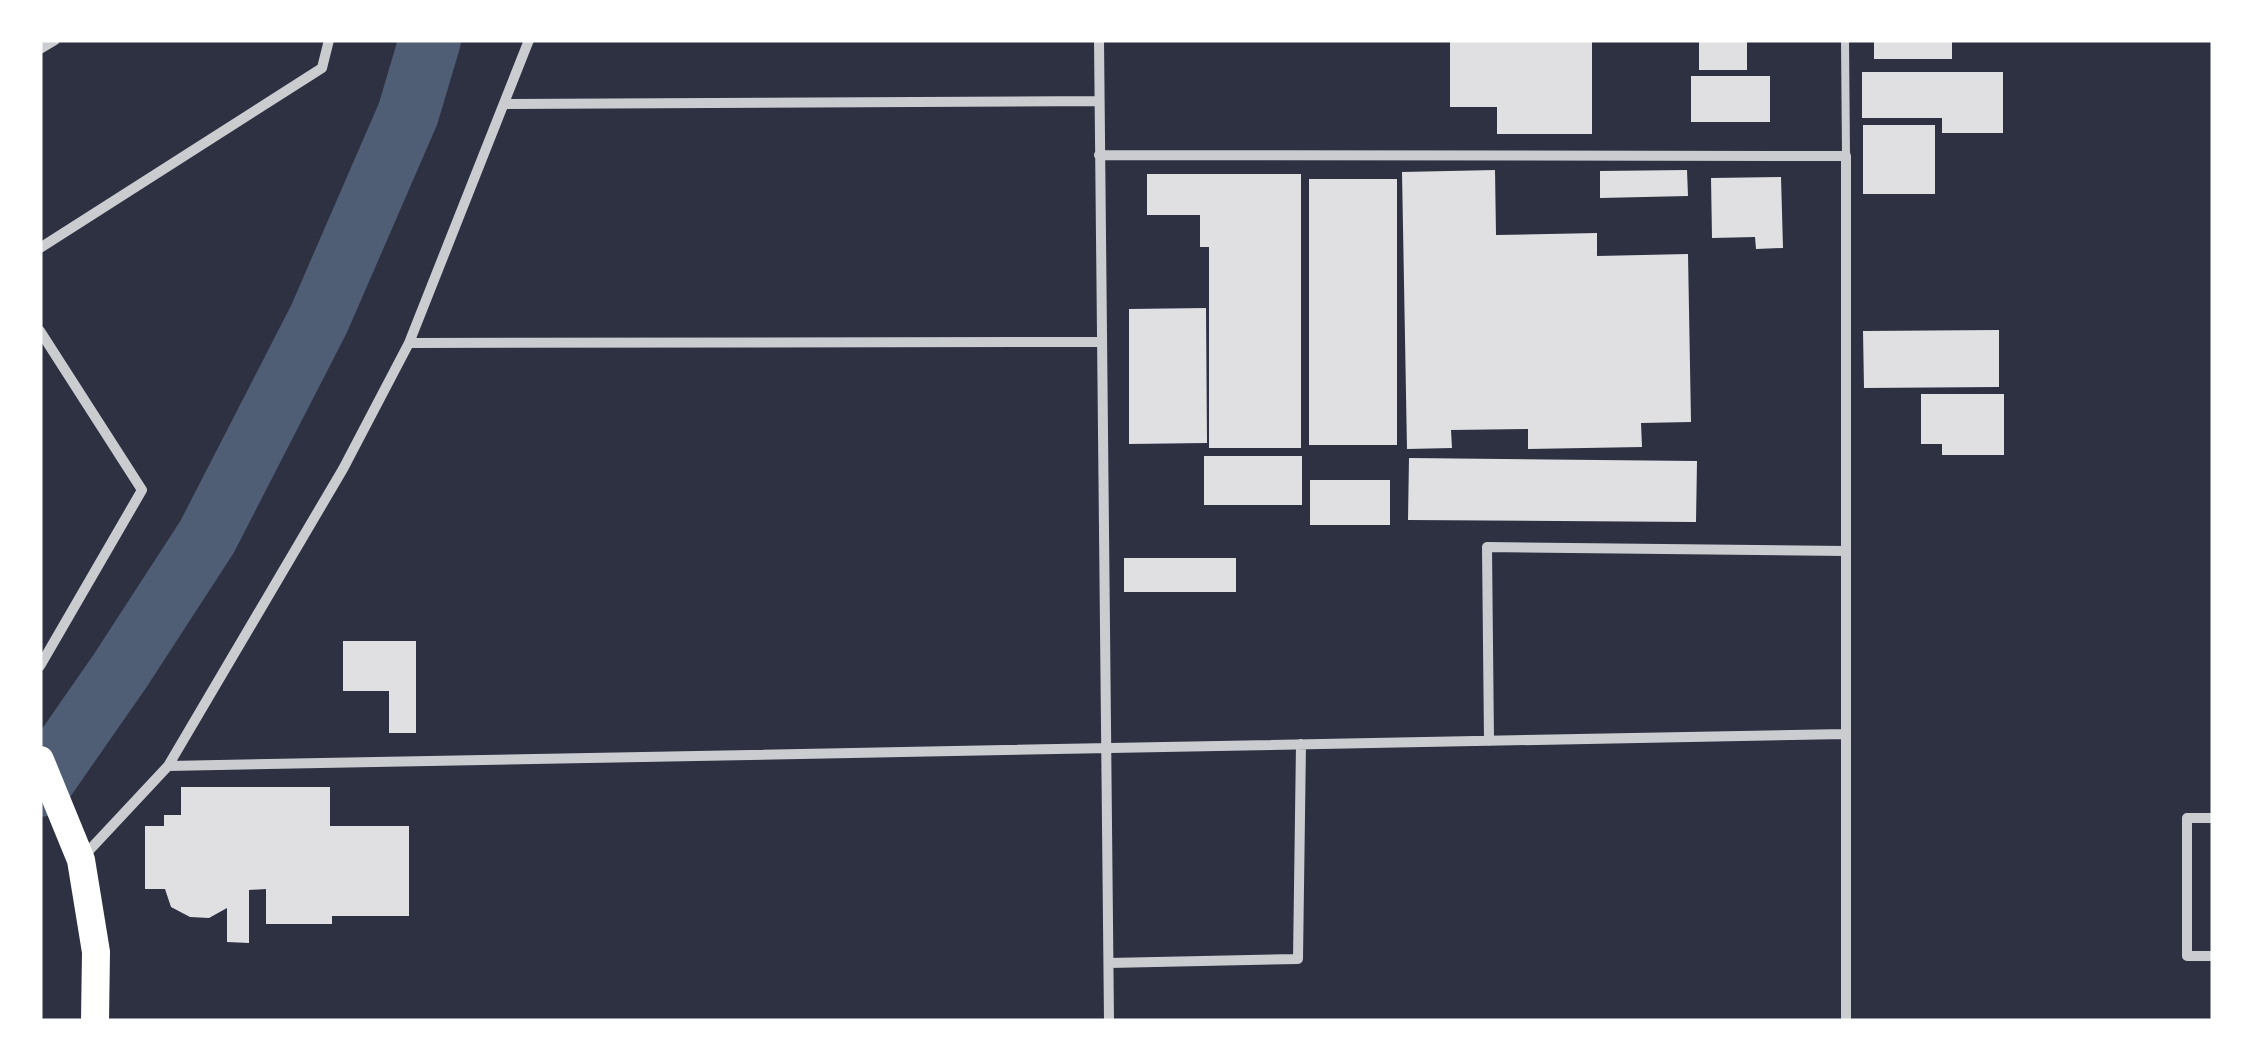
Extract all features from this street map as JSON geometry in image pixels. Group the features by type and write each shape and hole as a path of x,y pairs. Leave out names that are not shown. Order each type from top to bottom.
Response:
{"highway":[{"path":"40,760 80,860 96,952 95,1021"}],"street":[{"path":"40,49 55,40"},
{"path":"40,248 322,68 329,40"},
{"path":"80,860 168,766 343,469 409,342 529,40"},
{"path":"1099,40 1109,1021"},
{"path":"506,104 1099,101"},
{"path":"1099,154 1846,156 1846,1021"},
{"path":"40,331 142,490 40,666"},
{"path":"409,342 1100,342"},
{"path":"1489,741 1488,547 1846,551"},
{"path":"168,766 1844,734"},
{"path":"1109,963 1298,958 1300,744"},
{"path":"2213,818 2187,818 2187,956 2213,956"}],"lane":[{"path":"1845,40 1846,156"}],"building":[{"path":"1450,40 1592,40 1592,134 1497,134 1497,107 1450,107"},
{"path":"1699,40 1747,40 1747,70 1699,70"},
{"path":"1874,40 1952,40 1952,59 1874,59"},
{"path":"1862,72 2003,72 2003,133 1942,133 1942,118 1862,118"},
{"path":"1691,76 1770,76 1770,122 1691,122"},
{"path":"1863,125 1935,125 1935,194 1863,194"},
{"path":"1495,170 1496,235 1597,233 1597,256 1688,254 1691,422 1641,423 1642,447 1528,449 1528,429 1451,430 1452,448 1407,449 1402,172"},
{"path":"1687,170 1688,196 1600,198 1600,171"},
{"path":"1147,174 1301,174 1301,448 1209,448 1209,247 1200,247 1200,215 1147,215"},
{"path":"1781,177 1783,248 1756,249 1755,237 1712,238 1711,178"},
{"path":"1309,179 1397,179 1397,445 1309,445"},
{"path":"1206,308 1207,443 1129,444 1129,309"},
{"path":"1999,330 1999,387 1864,388 1863,331"},
{"path":"1921,394 2004,394 2004,455 1942,455 1942,444 1921,444"},
{"path":"1204,456 1302,456 1302,505 1204,505"},
{"path":"1409,458 1697,461 1696,522 1408,520"},
{"path":"1310,480 1390,480 1390,525 1310,525"},
{"path":"1124,558 1236,558 1236,592 1124,592"},
{"path":"343,641 416,641 416,733 389,733 389,691 343,691"},
{"path":"181,787 330,787 330,826 409,826 409,916 332,916 332,924 266,924 266,889 249,890 249,943 227,942 227,908 209,918 190,917 171,907 165,889 145,889 145,826 164,826 164,815 181,815"}],"waterway":[{"path":"40,786 207,537 319,319 408,114 430,40"}]}
